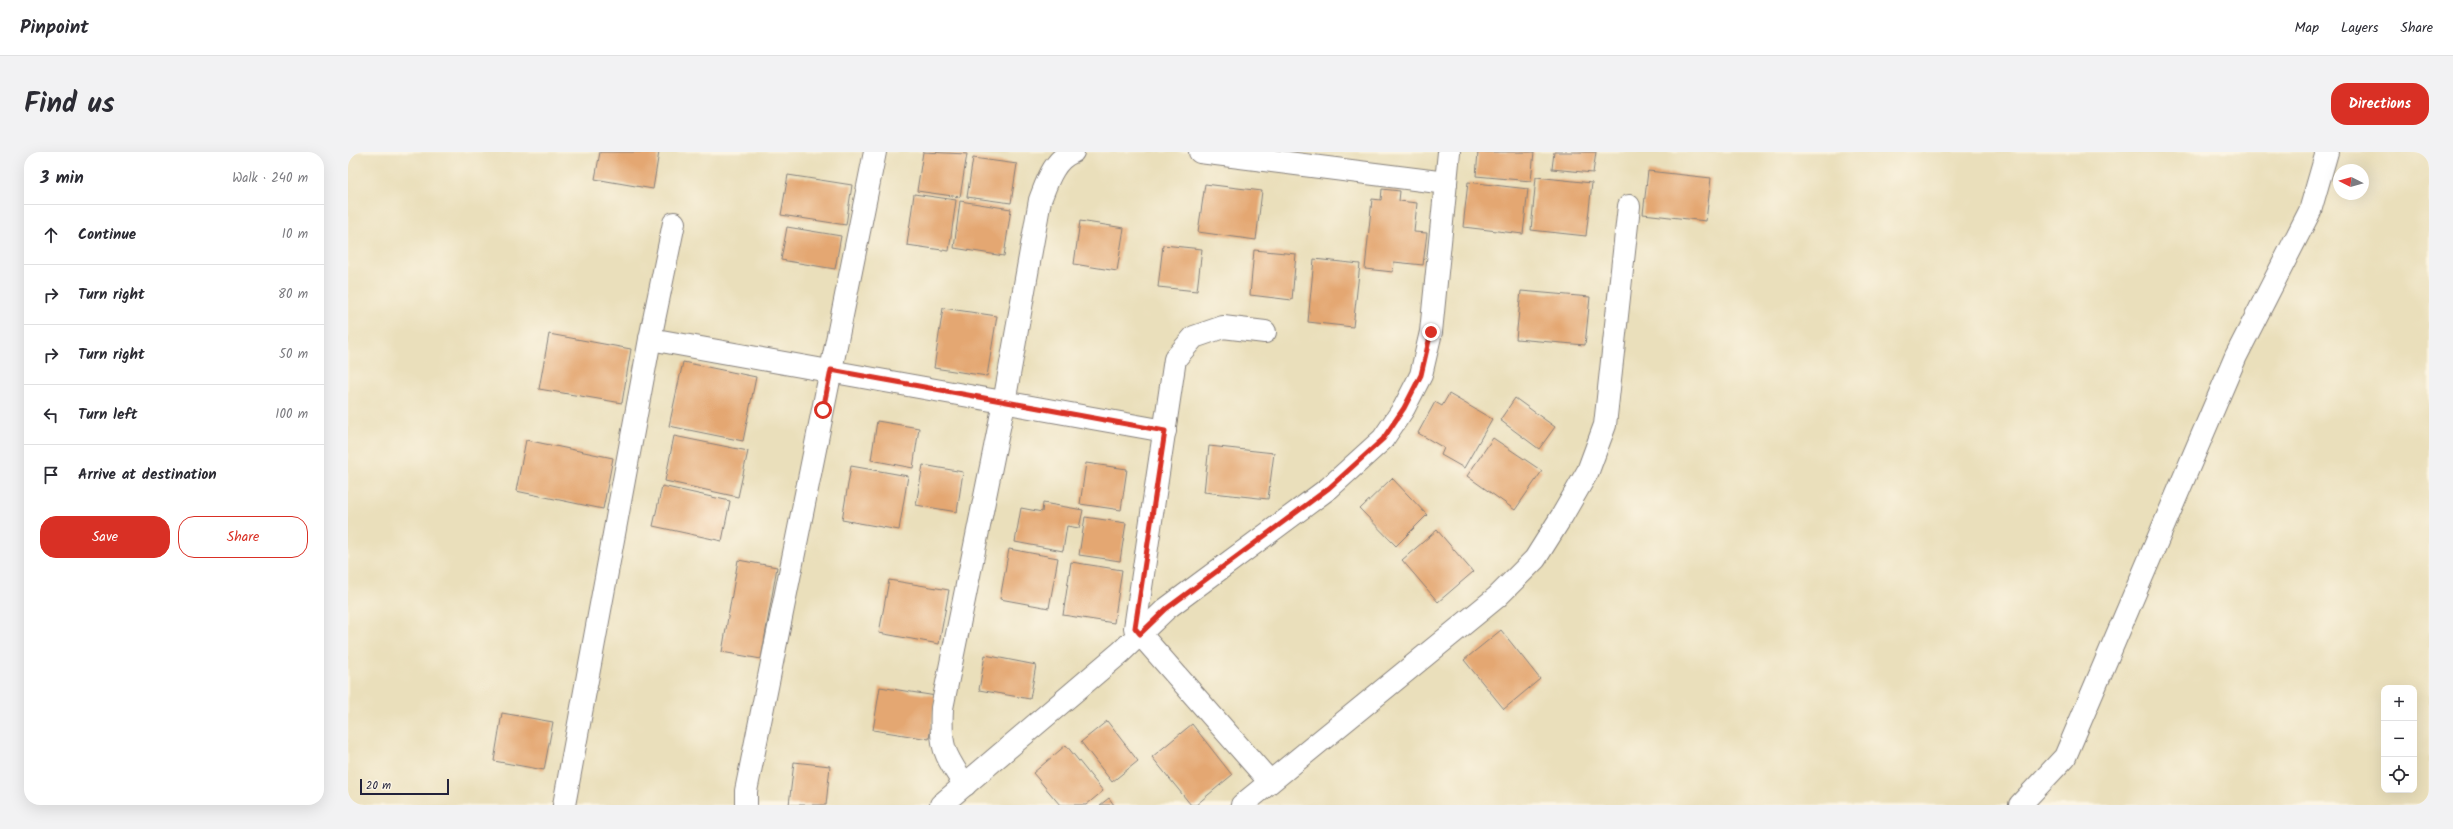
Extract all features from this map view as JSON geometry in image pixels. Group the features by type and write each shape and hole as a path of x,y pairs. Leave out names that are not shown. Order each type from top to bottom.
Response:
{"street":[{"path":"746,805 746,791 875,152"},
{"path":"965,785 947,759 941,734 942,708 1004,404 1040,200 1053,169 1068,154 1074,152"},
{"path":"1200,152 1446,183"},
{"path":"940,805 1140,634 1166,609 1329,488 1383,439 1404,408 1421,375 1431,332 1449,152"},
{"path":"2020,805 2065,757 2236,356 2310,210 2327,152"},
{"path":"1242,805 1497,597 1535,559 1588,471 1605,425 1629,206"},
{"path":"564,805 650,339 674,222"},
{"path":"1265,332 1223,327 1194,337 1175,359 1135,628 1270,782"},
{"path":"650,339 831,370 1004,404 1165,431"}],"building":[{"path":"600,152 659,152 653,189 595,179"},
{"path":"923,152 967,154 960,197 917,191"},
{"path":"1478,152 1534,152 1531,181 1476,176"},
{"path":"1554,152 1596,152 1593,173 1552,169"},
{"path":"973,158 1017,164 1011,203 967,197"},
{"path":"1648,171 1711,178 1706,221 1643,214"},
{"path":"788,175 852,185 846,225 781,215"},
{"path":"1536,177 1592,183 1586,236 1531,230"},
{"path":"1468,182 1528,189 1523,234 1463,227"},
{"path":"1205,184 1262,191 1256,240 1198,232"},
{"path":"1382,189 1400,191 1399,201 1417,203 1414,232 1427,233 1423,265 1394,262 1393,272 1365,269 1372,199 1381,200"},
{"path":"914,194 956,200 949,251 907,245"},
{"path":"960,201 1011,209 1004,256 954,248"},
{"path":"1080,221 1124,228 1117,271 1074,264"},
{"path":"787,227 841,236 835,269 781,260"},
{"path":"1163,245 1202,249 1197,291 1158,287"},
{"path":"1254,250 1296,254 1292,300 1250,295"},
{"path":"1314,259 1360,264 1353,327 1308,322"},
{"path":"1521,291 1590,297 1585,345 1516,339"},
{"path":"943,308 997,316 987,376 934,368"},
{"path":"549,334 631,349 622,403 539,389"},
{"path":"683,362 756,377 743,441 669,426"},
{"path":"1449,394 1492,419 1464,468 1441,455 1444,448 1418,433 1435,402 1442,406"},
{"path":"1515,398 1555,427 1539,449 1500,420"},
{"path":"877,421 919,428 913,468 871,460"},
{"path":"674,436 748,451 738,497 665,481"},
{"path":"1493,438 1542,471 1515,510 1467,476"},
{"path":"526,440 613,458 603,509 516,491"},
{"path":"1209,446 1274,453 1268,499 1204,492"},
{"path":"1086,463 1127,469 1121,510 1080,504"},
{"path":"923,465 963,472 957,512 916,505"},
{"path":"851,466 908,476 899,530 842,520"},
{"path":"1392,478 1427,515 1396,546 1360,509"},
{"path":"662,486 730,501 722,541 653,526"},
{"path":"1043,503 1083,510 1079,528 1067,526 1063,551 1015,542 1021,508 1042,512"},
{"path":"1085,517 1126,523 1120,561 1079,555"},
{"path":"1437,530 1473,572 1438,602 1402,560"},
{"path":"1009,549 1058,558 1049,608 1000,599"},
{"path":"738,560 777,567 761,659 722,652"},
{"path":"1071,562 1122,570 1114,623 1063,615"},
{"path":"889,580 949,590 939,644 879,633"},
{"path":"1501,630 1540,679 1504,709 1464,660"},
{"path":"985,655 1036,665 1030,699 979,690"},
{"path":"880,687 936,696 929,739 873,730"},
{"path":"502,713 553,722 544,770 494,761"},
{"path":"1107,721 1138,761 1112,782 1081,742"},
{"path":"1192,724 1232,775 1196,805 1191,805 1152,757"},
{"path":"1066,745 1103,791 1086,805 1060,805 1033,773"},
{"path":"794,762 830,766 826,805 789,805"},
{"path":"1109,798 1114,805 1100,805"}],"route":[{"path":"823,410 831,370 1004,404 1165,431 1135,628 1140,634 1166,609 1329,488 1383,439 1404,408 1421,375 1431,332"}]}
